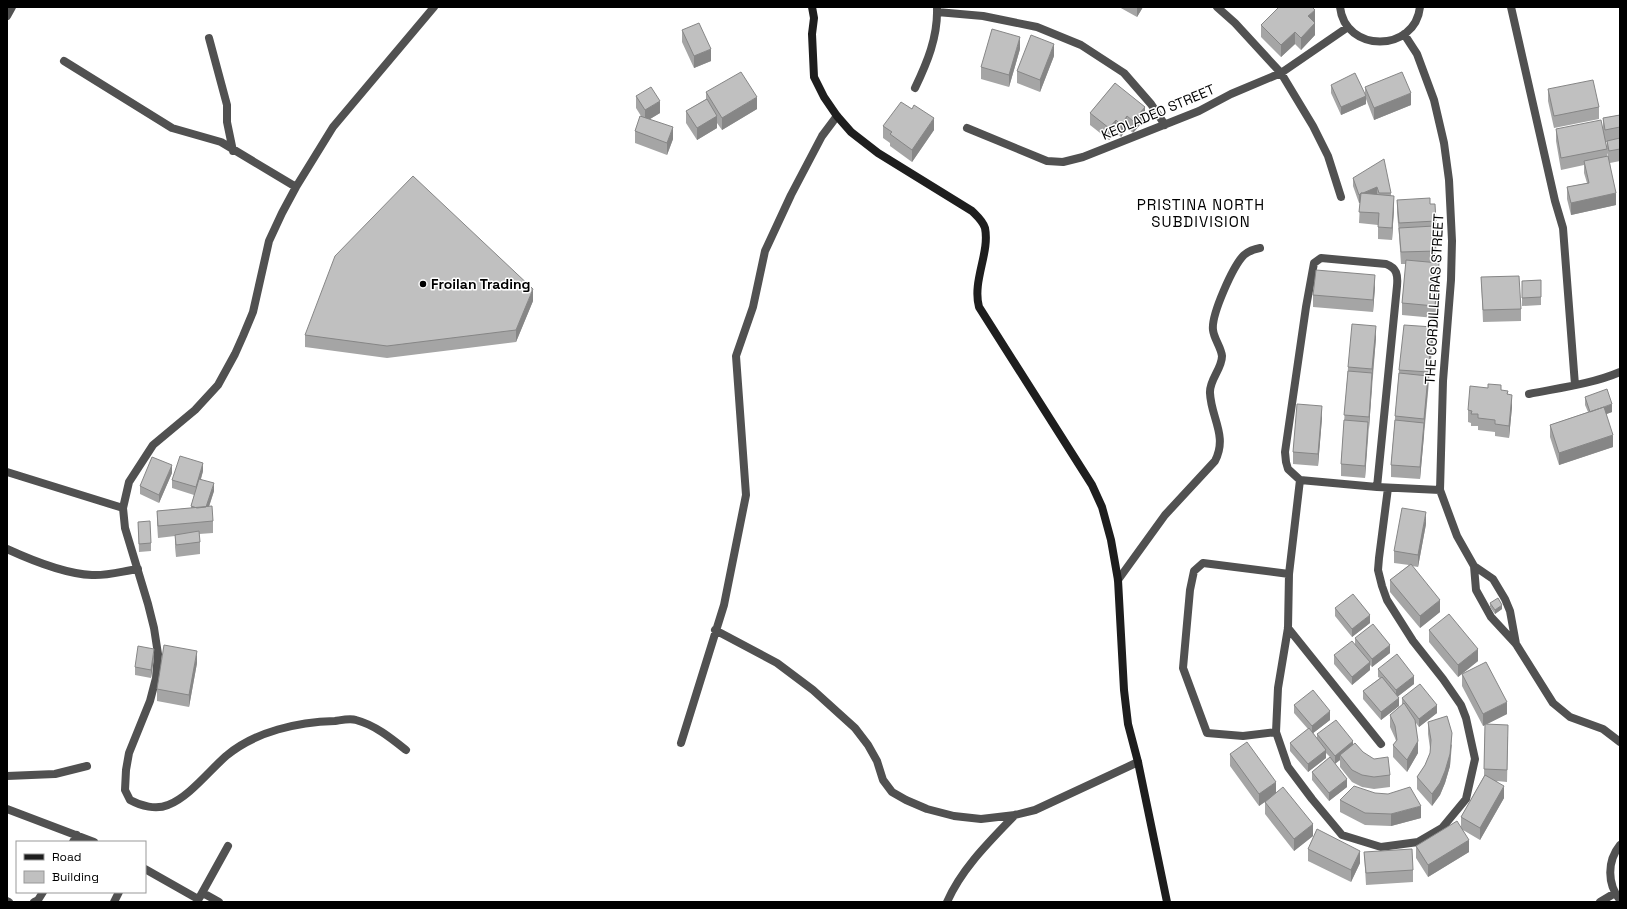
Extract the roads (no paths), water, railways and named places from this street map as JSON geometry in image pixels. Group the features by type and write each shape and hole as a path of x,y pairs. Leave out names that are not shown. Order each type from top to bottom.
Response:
{"street":[{"path":"7,16 12,7"},
{"path":"406,750 387,734 356,720 301,724 275,731 244,744 227,755 182,797 168,806 153,808 130,800 125,790 129,753 150,701 156,678 158,654 154,628 125,528 123,508 129,482 153,445 195,410 218,385 235,354 252,312 269,241 296,187 333,127 434,7"},
{"path":"812,7 814,18 812,34 814,77 836,116 851,132 878,153 960,203 972,211 981,220 985,228 986,241 977,287 979,307 985,319 1092,485 1102,507 1111,540 1118,580 1124,690 1128,724 1138,762 1167,902"},
{"path":"1217,7 1235,23 1281,73 1313,126 1328,156 1341,197"},
{"path":"1340,7 1343,19 1348,27 1360,37 1375,42 1385,42 1404,34 1416,20 1420,7"},
{"path":"1511,7 1555,201 1563,228 1576,384"},
{"path":"915,88 928,61 934,37 937,10 983,16 1037,27 1081,45 1124,73 1151,104 1165,126"},
{"name":"KEOLADEO STREET","path":"967,128 1047,161 1063,162 1083,157 1165,126 1199,111 1230,94 1281,73 1348,27"},
{"name":"THE CORDILLERAS STREET","path":"1404,34 1417,54 1434,100 1444,143 1451,210 1451,280 1444,381 1440,490 1457,536 1474,566 1476,590 1493,621 1516,644 1552,703 1570,717 1603,729 1620,742"},
{"path":"209,38 227,105 227,122 233,151"},
{"path":"64,61 172,128 221,142 233,151 296,187"},
{"path":"681,743 724,605 746,495 736,356 753,307 765,251 791,195 822,136 836,116"},
{"path":"1118,580 1165,515 1215,461 1218,454 1221,444 1210,392 1219,370 1222,356 1213,330 1214,320 1227,283 1238,262 1245,254 1260,248"},
{"path":"1377,487 1397,286 1397,273 1395,269 1386,264 1325,258 1317,260 1313,269 1306,307 1285,452 1288,469 1300,480 1377,487 1388,488 1440,490"},
{"path":"1529,394 1611,376 1620,372"},
{"path":"7,472 123,508"},
{"path":"1300,480 1289,574 1288,628 1278,688 1276,732 1288,767 1342,835 1381,846 1418,842 1442,828 1466,799 1475,759 1466,718 1460,705 1443,679 1413,641 1387,600 1382,586 1378,570 1388,488"},
{"path":"7,549 30,559 63,569 92,575 138,569"},
{"path":"1276,732 1242,736 1207,733 1183,668 1194,570 1203,563 1289,574"},
{"name":"THE CORDILLERAS STREET","path":"1474,566 1493,579 1505,599 1510,611 1516,644"},
{"path":"1288,628 1381,744"},
{"path":"715,630 777,663 835,708 855,728 868,745 877,761 883,780 892,792 906,800 928,809 954,816 981,819 1015,815 1035,810 1138,762"},
{"path":"7,776 54,774 87,766"},
{"path":"7,809 75,838 89,841"},
{"path":"947,902 952,891 973,860 1015,815"},
{"path":"1620,845 1615,851 1610,865 1610,880 1614,894 1620,900"},
{"path":"199,898 228,846"},
{"path":"146,869 199,898 219,902"},
{"path":"34,902 38,900 42,893"},
{"path":"114,902 118,893"},
{"path":"1600,902 1614,894"}],"place":[{"name":"Froilan Trading","path":"423,284"}],"district":[{"name":"PRISTINA NORTH SUBDIVISION","path":"1201,214"}]}
